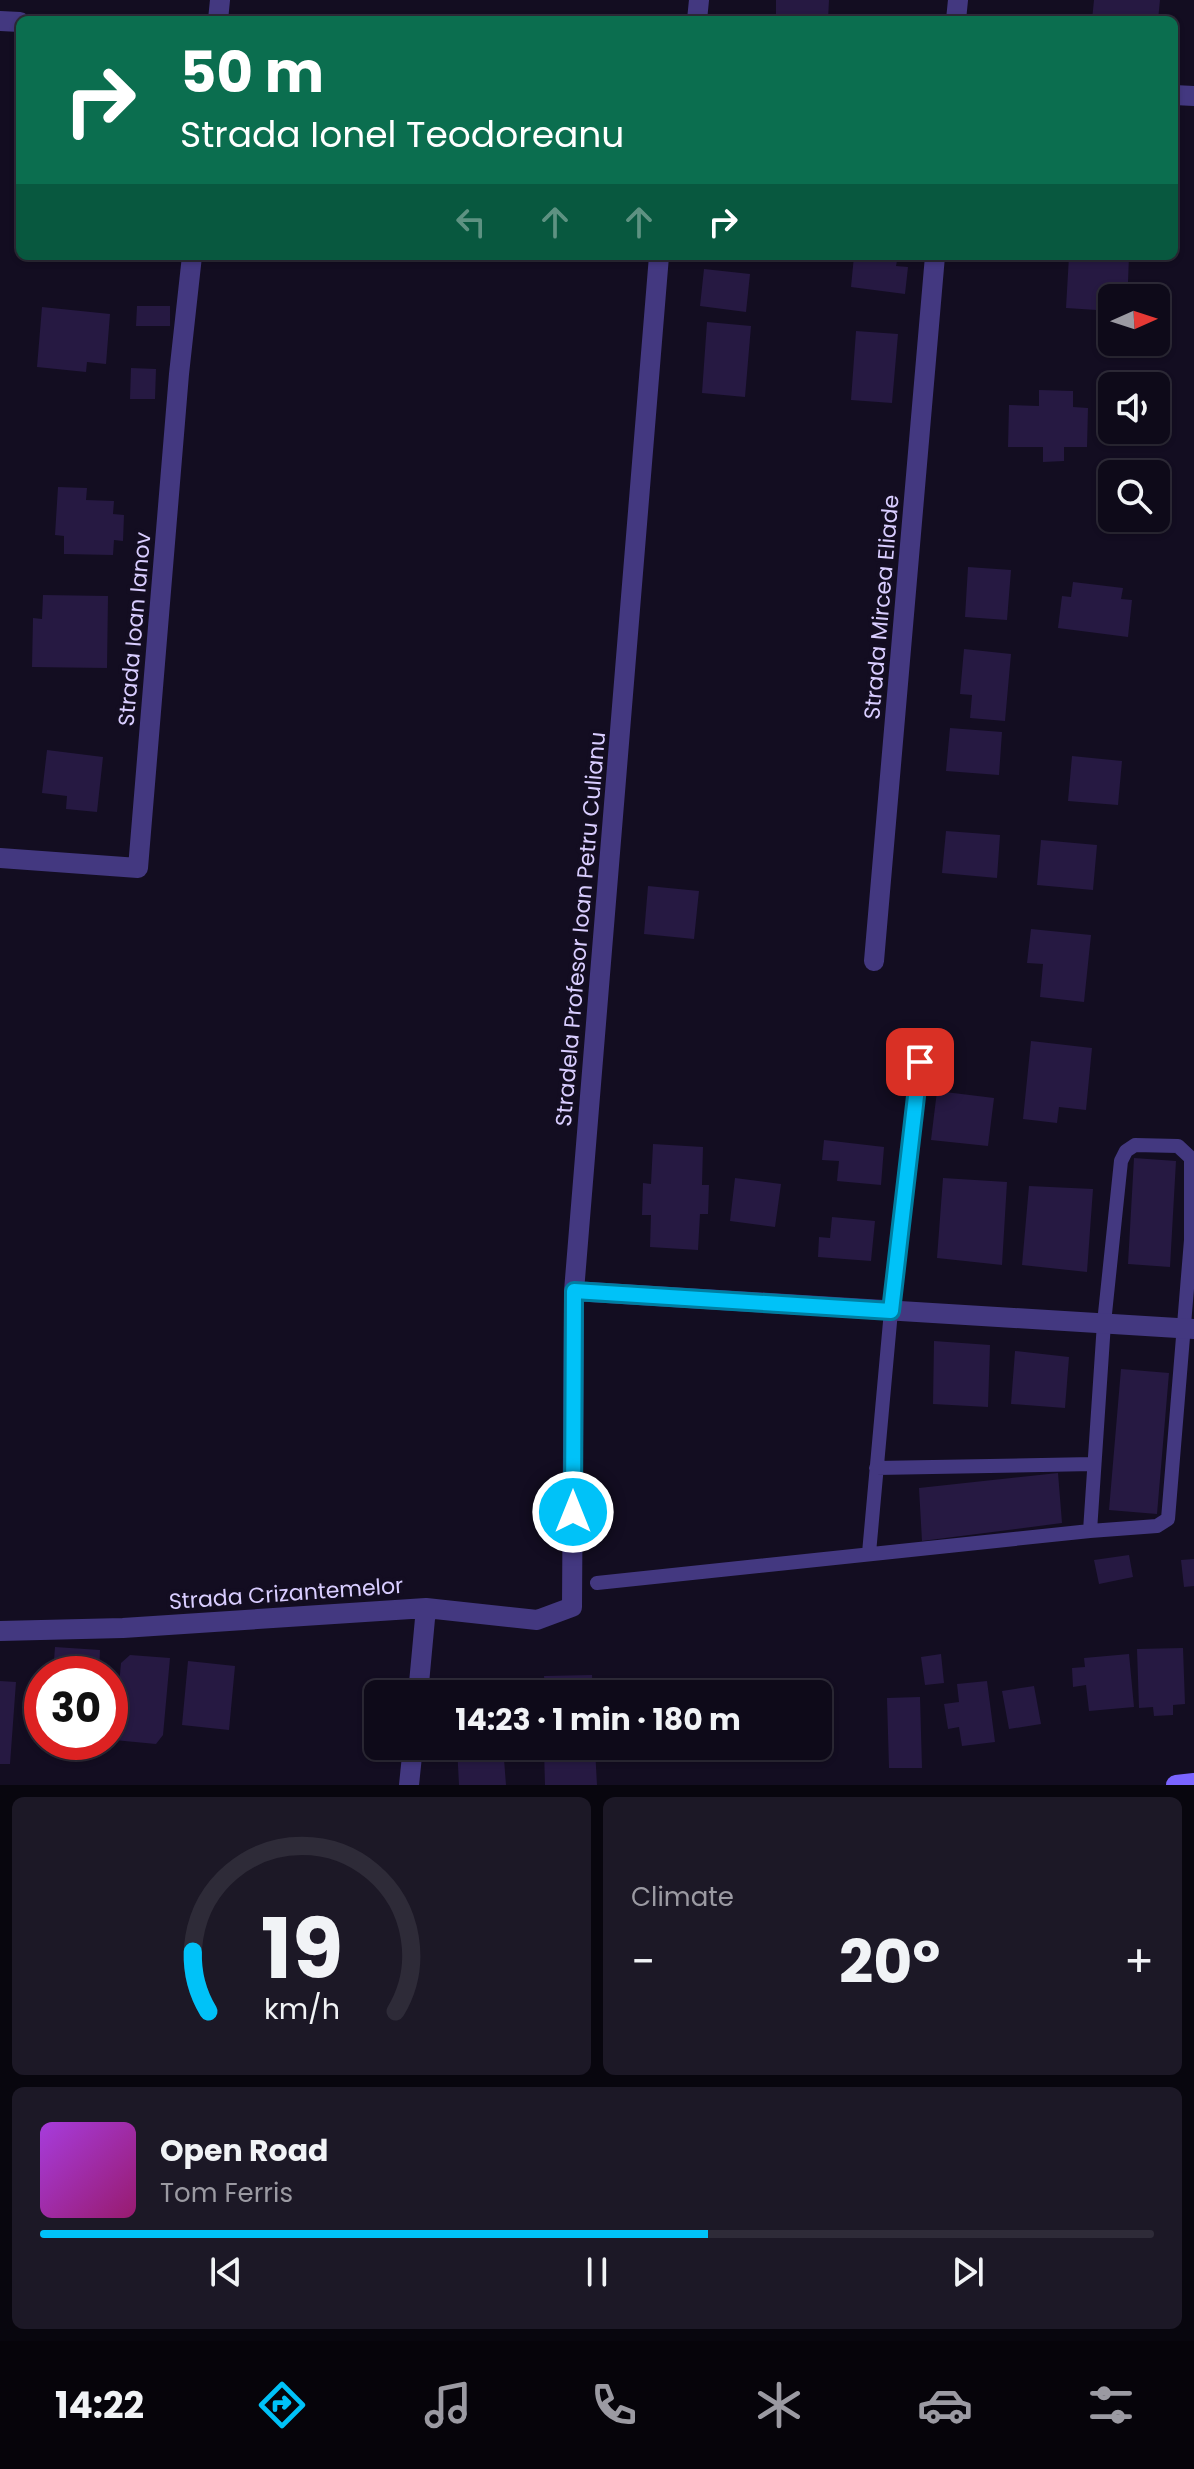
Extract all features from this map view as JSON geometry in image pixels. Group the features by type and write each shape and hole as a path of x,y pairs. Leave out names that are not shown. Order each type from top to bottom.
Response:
{"street":[{"name":"Strada Ioan Ianov","path":"0,858 138,868 192,260"},
{"name":"Stradela Profesor Ioan Petru Culianu","path":"572,1607 574,1291 659,260"},
{"name":"Strada Mircea Eliade","path":"874,961 935,260"},
{"path":"574,1291 1190,1329"},
{"name":"Strada Crizantemelor","path":"0,1631 123,1628 426,1608 537,1620 572,1607"},
{"path":"419,1680 426,1608"},
{"path":"409,1785 412,1760"},
{"path":"1176,1785 1194,1783"}],"lane":[{"path":"869,1553 891,1311 920,1062"},
{"path":"597,1583 1157,1526 1168,1519 1190,1329 1191,1158 1178,1146 1135,1145 1126,1151 1121,1161 1104,1323 1090,1531"},
{"path":"876,1468 1093,1464"}],"building":[{"path":"776,0 829,0 828,16 776,16"},
{"path":"1094,0 1160,0 1158,16 1092,16"},
{"path":"854,260 897,260 896,266 908,267 905,294 851,287"},
{"path":"1069,260 1129,260 1128,282 1098,284 1098,310 1066,308"},
{"path":"704,269 750,274 746,312 700,306"},
{"path":"137,306 170,306 170,326 136,326"},
{"path":"42,307 110,314 106,364 87,362 86,372 37,367"},
{"path":"707,322 751,326 745,397 702,393"},
{"path":"856,331 898,334 892,403 851,400"},
{"path":"131,368 156,369 155,399 130,399"},
{"path":"1039,390 1073,391 1073,407 1088,408 1087,447 1064,447 1064,461 1043,462 1043,447 1008,447 1009,405 1039,406"},
{"path":"58,487 87,488 86,500 114,501 113,514 124,515 123,541 114,540 113,555 64,554 64,536 55,535"},
{"path":"968,567 1011,570 1007,620 965,617"},
{"path":"1073,582 1123,588 1121,599 1132,600 1128,637 1058,628 1062,596 1071,597"},
{"path":"43,595 108,596 107,668 32,667 33,618 42,619"},
{"path":"964,649 1011,654 1005,721 970,718 972,695 960,694"},
{"path":"950,728 1002,732 999,775 946,771"},
{"path":"47,750 103,757 97,812 66,809 67,796 42,793"},
{"path":"1072,756 1122,761 1118,805 1068,801"},
{"path":"946,831 1000,835 997,878 942,873"},
{"path":"1041,840 1097,845 1093,890 1037,885"},
{"path":"648,886 699,891 694,939 644,934"},
{"path":"1031,929 1091,935 1084,1002 1040,997 1043,964 1027,963"},
{"path":"1031,1041 1092,1048 1086,1110 1059,1107 1057,1123 1023,1119"},
{"path":"937,1091 994,1098 988,1146 931,1140"},
{"path":"824,1140 884,1147 881,1185 837,1181 839,1161 822,1160"},
{"path":"653,1144 703,1147 702,1185 709,1185 708,1214 700,1214 698,1250 650,1247 651,1215 642,1215 643,1183 651,1184"},
{"path":"1134,1158 1176,1161 1170,1267 1128,1264"},
{"path":"735,1178 781,1184 775,1227 730,1221"},
{"path":"943,1178 1007,1182 1002,1265 937,1258"},
{"path":"1029,1186 1093,1189 1087,1272 1022,1265"},
{"path":"832,1217 875,1221 871,1261 818,1257 819,1237 830,1238"},
{"path":"934,1341 990,1345 988,1407 933,1404"},
{"path":"1015,1351 1069,1357 1065,1408 1011,1404"},
{"path":"1121,1369 1169,1373 1157,1514 1109,1510"},
{"path":"1058,1473 1062,1523 922,1541 919,1488"},
{"path":"1129,1555 1133,1577 1099,1584 1094,1560"},
{"path":"1194,1559 1194,1586 1184,1587 1181,1560"},
{"path":"55,1647 100,1650 100,1656 54,1656"},
{"path":"1183,1648 1185,1704 1173,1705 1173,1715 1154,1716 1153,1707 1139,1708 1137,1649"},
{"path":"941,1654 944,1683 925,1685 921,1657"},
{"path":"1129,1654 1134,1707 1089,1711 1086,1685 1073,1687 1072,1668 1085,1667 1084,1658"},
{"path":"128,1657 170,1658 163,1735 156,1744 128,1741"},
{"path":"188,1661 235,1666 229,1730 182,1725"},
{"path":"592,1675 592,1680 544,1680 544,1676"},
{"path":"0,1681 16,1682 10,1764 0,1764"},
{"path":"987,1681 995,1742 962,1746 959,1727 948,1729 944,1704 959,1702 957,1684"},
{"path":"1034,1686 1041,1724 1009,1729 1002,1691"},
{"path":"920,1697 922,1768 889,1768 887,1698"},
{"path":"458,1760 504,1760 506,1785 459,1785"},
{"path":"544,1760 596,1760 597,1785 545,1785"}],"route":[{"path":"573,1512 574,1291 891,1311 920,1062"}]}
